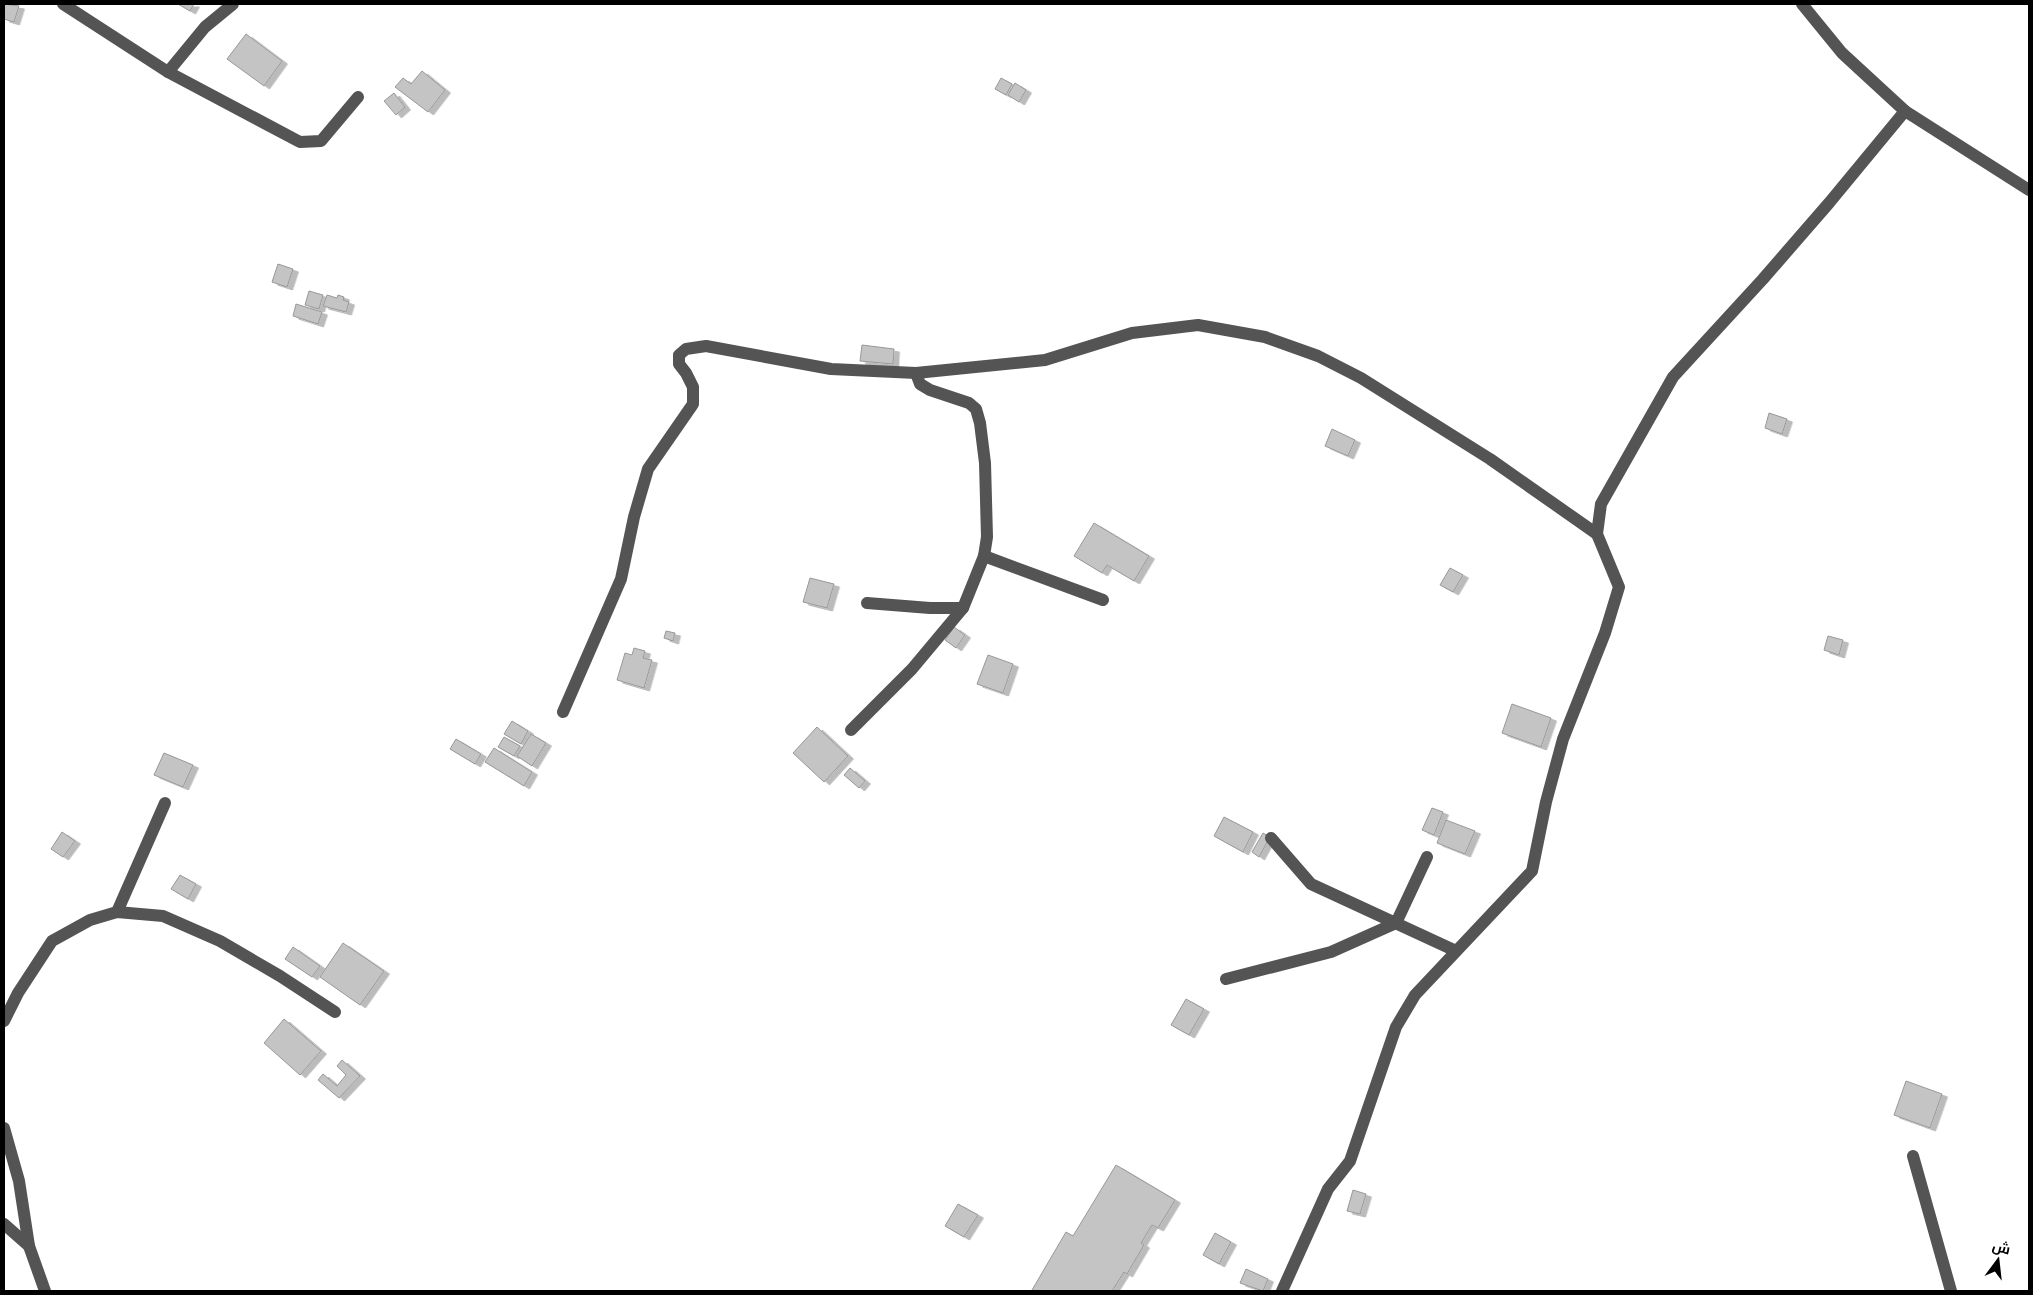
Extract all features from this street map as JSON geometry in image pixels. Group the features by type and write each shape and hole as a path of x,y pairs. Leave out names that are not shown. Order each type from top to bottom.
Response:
{"street":[{"path":"63,4 168,72 300,142 321,141 358,97"},
{"path":"168,72 205,27 233,4"},
{"path":"1802,4 1842,53 1906,111 2029,190"},
{"path":"1282,1291 1328,1189 1350,1162 1396,1027 1415,995 1532,871 1546,802 1563,739 1605,633 1620,587 1597,534 1601,504 1673,377 1805,231 1906,111"},
{"path":"563,712 621,579 634,517 648,469 693,404 693,387 686,373 678,364 679,356 686,349 706,346 831,369 916,373 1045,360 1132,333 1198,325 1265,337 1318,356 1361,378 1490,459 1597,534"},
{"path":"851,730 912,669 963,608 984,556 987,537 984,462 980,423 976,409 969,403 930,390 920,384 916,373"},
{"path":"984,556 1103,600"},
{"path":"866,603 963,608"},
{"path":"118,912 165,802"},
{"path":"1272,838 1311,884 1456,951"},
{"path":"1226,979 1330,952 1396,923 1427,858"},
{"path":"4,1021 18,993 52,940 90,920 118,912 163,916 220,941 280,976 335,1012"},
{"path":"4,1128 6,1148 20,1181 29,1246 44,1291"},
{"path":"1913,1156 1950,1291"},
{"path":"4,1224 29,1246"}],"building":[{"path":"4,4 19,6 14,22 4,19"},
{"path":"178,4 194,4 190,11"},
{"path":"246,34 282,61 264,86 227,59"},
{"path":"422,71 445,90 428,112 395,87 403,78 411,84"},
{"path":"1001,78 1012,84 1006,95 995,89"},
{"path":"1015,83 1026,90 1019,102 1008,95"},
{"path":"394,93 405,107 396,115 384,101"},
{"path":"278,264 293,269 287,287 272,282"},
{"path":"309,291 323,295 319,309 305,305"},
{"path":"327,295 337,298 338,295 344,297 343,300 349,302 346,312 323,306"},
{"path":"296,304 322,312 318,324 293,316"},
{"path":"862,345 894,349 893,364 860,361"},
{"path":"1769,413 1787,419 1782,434 1765,428"},
{"path":"1332,429 1355,440 1348,456 1325,446"},
{"path":"1094,523 1149,556 1134,581 1107,565 1102,573 1074,556"},
{"path":"1450,568 1463,575 1453,592 1440,585"},
{"path":"810,578 834,584 827,608 803,602"},
{"path":"954,627 965,635 956,648 945,640"},
{"path":"666,631 675,633 673,641 664,638"},
{"path":"1828,636 1843,640 1839,655 1824,650"},
{"path":"634,648 645,651 643,658 652,660 644,688 617,680 625,653 632,655"},
{"path":"988,655 1013,664 1003,693 977,684"},
{"path":"1512,704 1551,718 1541,747 1502,733"},
{"path":"512,721 528,731 521,744 504,734"},
{"path":"817,727 848,756 824,782 793,753"},
{"path":"531,734 546,743 532,766 517,756"},
{"path":"504,737 520,746 514,756 498,747"},
{"path":"456,739 481,754 475,764 450,749"},
{"path":"494,748 532,772 524,786 485,762"},
{"path":"164,753 193,765 183,787 154,775"},
{"path":"850,768 865,781 859,788 844,775"},
{"path":"1432,808 1443,812 1434,835 1422,830"},
{"path":"1224,817 1253,832 1243,852 1214,836"},
{"path":"1446,820 1475,831 1465,854 1437,843"},
{"path":"62,832 75,841 63,857 51,849"},
{"path":"1263,833 1270,837 1259,857 1252,852"},
{"path":"180,875 196,884 188,899 171,889"},
{"path":"343,943 384,971 360,1005 320,977"},
{"path":"293,947 320,966 312,977 285,959"},
{"path":"1186,999 1204,1009 1189,1035 1171,1025"},
{"path":"284,1019 321,1051 300,1075 264,1043"},
{"path":"342,1060 360,1076 339,1098 318,1080 323,1074 337,1086 346,1075 337,1066"},
{"path":"1906,1081 1942,1094 1930,1128 1894,1115"},
{"path":"1116,1165 1175,1200 1158,1228 1152,1225 1141,1243 1144,1245 1127,1274 1124,1272 1112,1291 1032,1290 1066,1232 1073,1236"},
{"path":"1353,1190 1366,1194 1360,1214 1347,1211"},
{"path":"958,1204 978,1215 964,1237 945,1226"},
{"path":"1215,1233 1231,1242 1219,1264 1203,1255"},
{"path":"1246,1269 1268,1279 1263,1291 1240,1283"}]}
